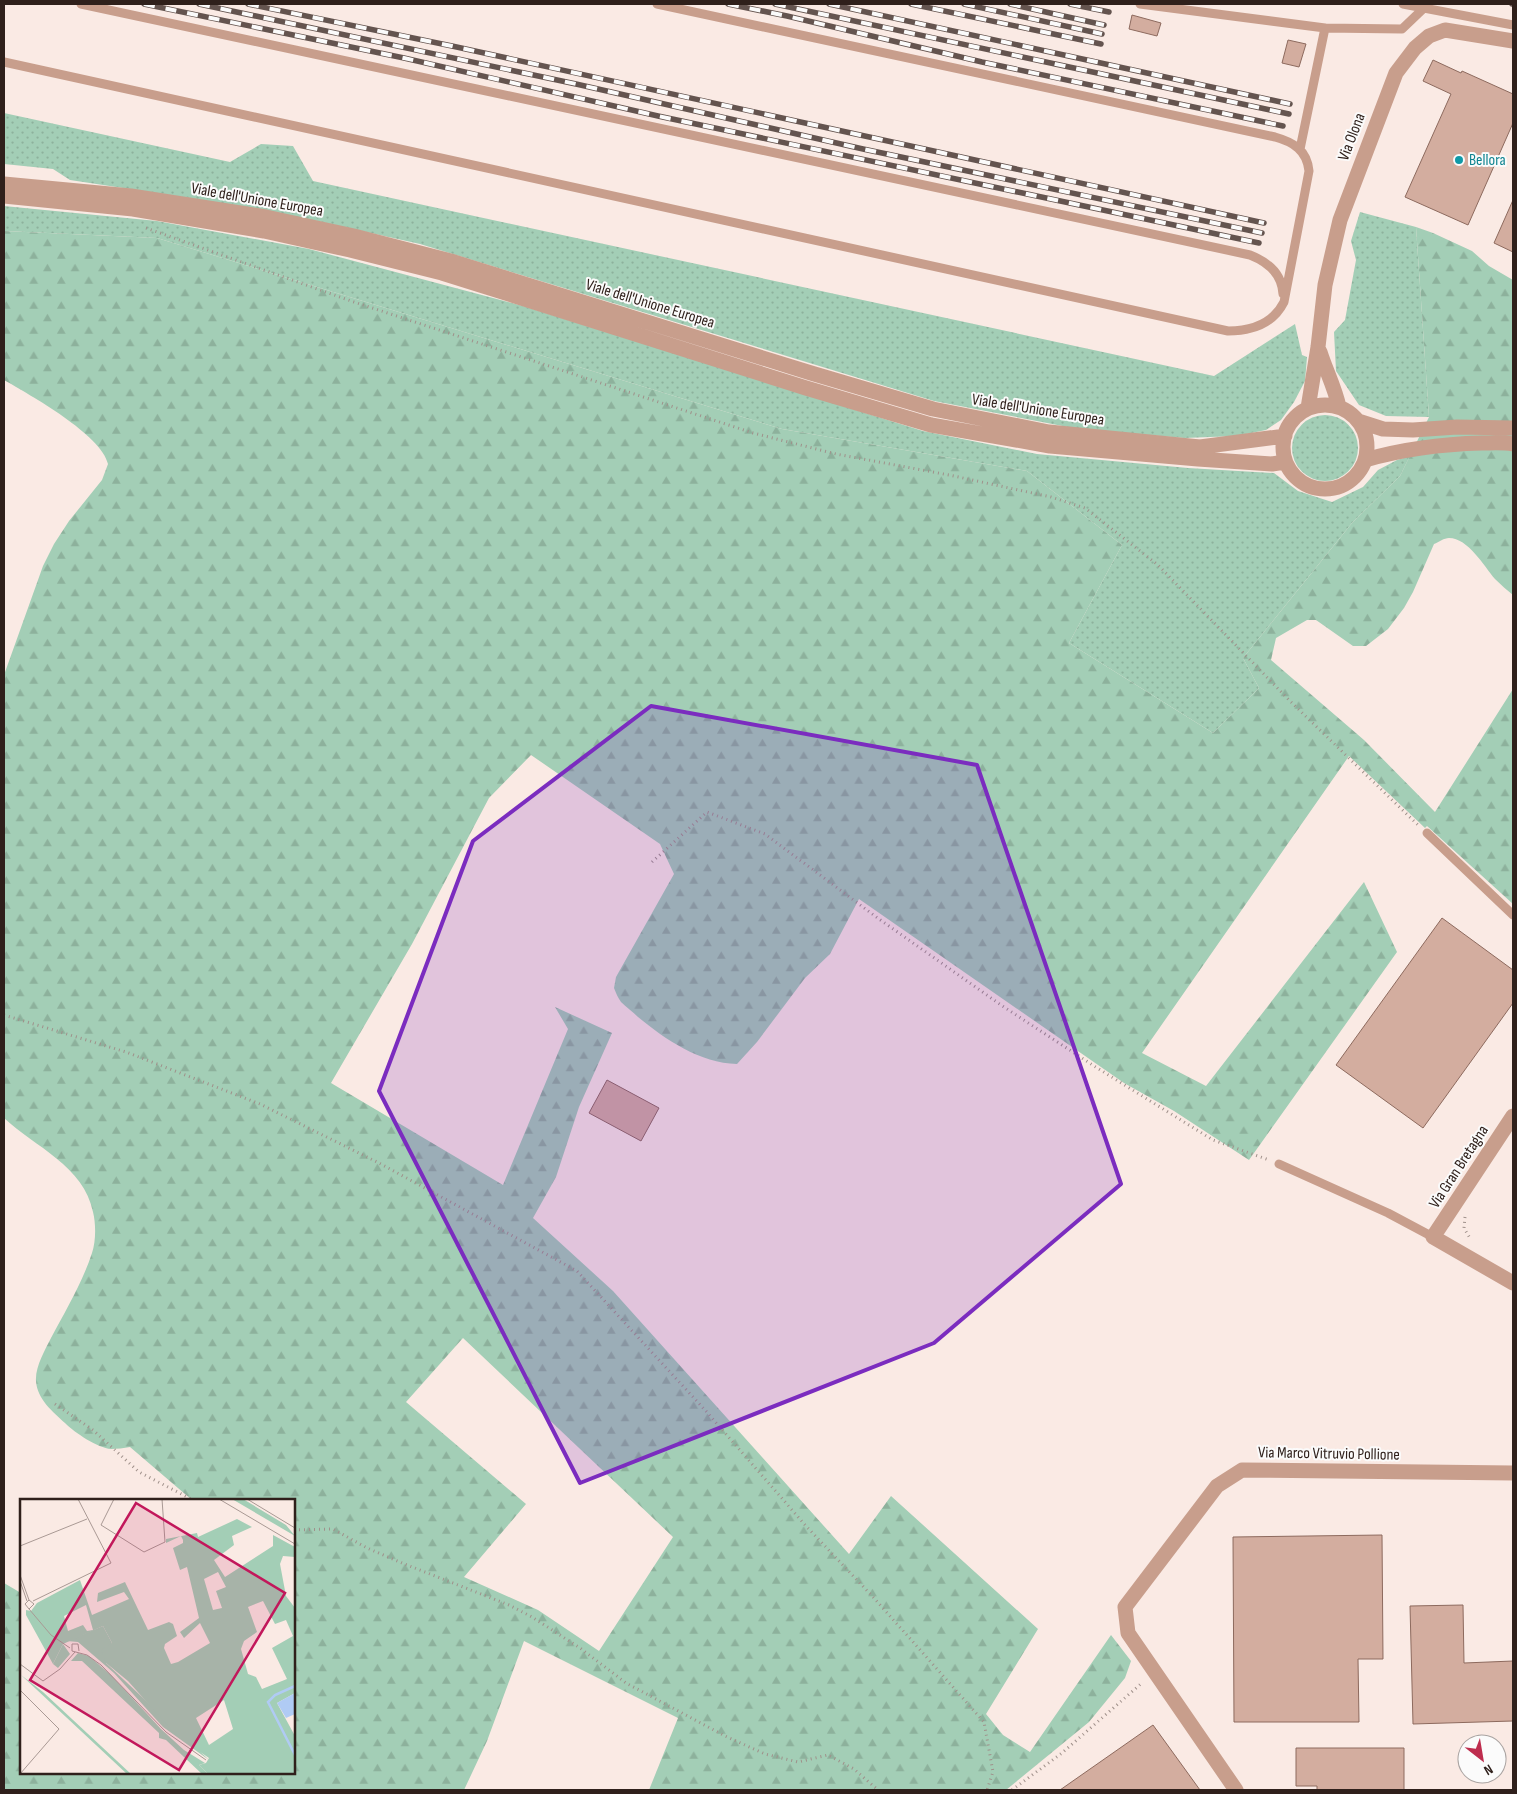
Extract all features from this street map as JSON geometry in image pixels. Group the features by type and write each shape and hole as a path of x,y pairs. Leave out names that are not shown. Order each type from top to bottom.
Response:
{"street":[{"name":"Via Olona","path":"1308,408 1318,348 1325,285 1340,220 1396,73 1415,48 1429,36 1445,30 1513,42"},
{"name":"Viale dell'Unione Europea","path":"4,184 131,196 266,217 354,236 451,261 932,409 1049,432 1200,447 1285,436"},
{"name":"Viale dell'Unione Europea","path":"4,196 132,209 264,231 350,250 442,273 806,388 931,425 1050,446 1198,459 1272,464 1285,462"},
{"name":"Via Olona","path":"1318,348 1336,392 1339,407"},
{"path":"1324,405 1339,407 1350,413 1358,421 1367,440 1365,460 1358,473 1347,483 1333,488 1319,488 1305,484 1294,475 1285,462 1283,448 1285,436 1294,420 1308,408 1324,405"},
{"path":"1358,421 1383,428 1414,430 1457,427 1513,428"},
{"path":"1365,460 1392,452 1422,447 1465,444 1513,444"},
{"name":"Via Gran Bretagna","path":"1433,1237 1513,1116"},
{"path":"1433,1237 1513,1283"},
{"name":"Via Marco Vitruvio Pollione","path":"1236,1790 1128,1633 1125,1606 1217,1486 1242,1470 1513,1473"}],"lane":[{"path":"81,4 1250,255 1264,262 1276,272 1283,287 1284,302"},
{"path":"4,62 1228,331 1259,326 1275,315 1284,302 1309,171 1308,162 1300,148 1286,140 657,4"},
{"path":"1140,4 1325,28 1402,29 1424,8"},
{"path":"1403,4 1513,25"},
{"path":"1300,148 1325,28"},
{"path":"1427,833 1513,915"},
{"path":"1279,1164 1388,1213 1433,1237"}],"path":[{"path":"132,209 145,228 360,304 753,433 836,454 950,475 1051,497 1085,508 1158,565 1291,702 1427,833"},
{"path":"652,862 707,812 765,834 879,919 993,999 1094,1066 1213,1140 1279,1164"},
{"path":"4,1015 126,1052 260,1104 379,1163 577,1271 705,1410 806,1526 874,1598 984,1722 993,1772 987,1790"},
{"path":"1460,1196 1471,1204 1465,1216 1464,1228 1470,1240 1477,1244"},
{"path":"55,1404 93,1430 139,1472 191,1499"},
{"path":"295,1530 333,1529 367,1548 509,1606 532,1617 580,1648 626,1683 726,1736 765,1754 798,1762 828,1755 854,1769 878,1790"},
{"path":"1012,1790 1062,1754 1155,1672"}],"highlighted area":[{"path":"651,706 977,765 1121,1184 934,1343 580,1483 379,1091 473,841"}],"green space":[{"path":"4,113 230,162 261,144 293,146 313,181 1214,376 1295,324 1302,355 1307,357 1305,381 1294,402 1281,420 1266,430 1236,436 1184,438 1078,429 934,401 420,244 317,221 189,198 70,180 53,169 4,164"},
{"path":"4,206 157,221 309,249 523,306 923,431 1037,454 1188,468 1274,473 1298,491 1332,502 1363,487 1378,470 1397,460 1410,456 1400,476 1352,523 1243,658 1259,688 1213,733 1069,643 1122,545 1027,471 782,429 157,238 4,231"},
{"path":"1360,212 1416,227 1429,417 1386,416 1359,405 1336,371 1334,332 1345,320 1356,260 1351,241"},
{"path":"1416,227 1472,251 1489,266 1513,280 1513,595 1495,579 1481,560 1463,543 1456,539 1445,539 1434,544 1404,608 1388,629 1366,646 1353,646 1316,620 1307,620 1276,638 1271,660 1364,740 1435,812 1513,689 1513,904 1427,826 1425,828 1349,756 1142,1053 1206,1086 1364,882 1397,952 1249,1160 1174,1111 1124,1083 859,899 830,954 805,978 757,1042 737,1064 723,1063 684,1049 638,1017 621,1002 614,988 616,977 674,874 660,844 531,755 489,798 412,944 331,1083 503,1185 568,1029 555,1007 612,1033 579,1107 556,1177 533,1218 613,1291 849,1554 891,1496 1038,1629 986,1714 1003,1735 1030,1752 1111,1635 1131,1661 1125,1678 1089,1722 1006,1790 649,1790 678,1718 524,1641 487,1741 464,1790 4,1790 4,1583 20,1592 20,1774 295,1774 295,1499 191,1499 130,1447 106,1448 93,1443 75,1431 46,1405 37,1388 36,1376 39,1364 88,1264 94,1243 95,1227 88,1196 80,1182 57,1159 4,1118 4,675 43,566 69,521 102,480 108,464 103,453 79,429 64,417 4,380 4,231 157,238 782,429 1027,471 1122,545 1069,643 1213,733 1259,688 1243,658 1352,523 1400,476 1429,417","holes":["463,1338 673,1537 599,1651 538,1610 464,1577 526,1504 406,1402"]},
{"path":"1325,415 1338,418 1348,425 1355,435 1358,448 1355,461 1348,471 1338,478 1325,481 1312,478 1302,471 1295,461 1292,448 1295,435 1302,425 1312,418"}],"building":[{"path":"1132,15 1161,23 1157,36 1129,29"},
{"path":"1288,40 1306,44 1299,67 1282,63"},
{"name":"Bellora","path":"1433,60 1513,94 1513,123 1468,225 1405,197 1451,94 1423,81"},
{"path":"1513,200 1513,252 1494,243"},
{"path":"1442,918 1513,970 1513,1003 1423,1128 1336,1065"},
{"path":"607,1080 659,1108 641,1141 589,1113"},
{"path":"1382,1535 1383,1659 1358,1659 1359,1722 1234,1722 1233,1537"},
{"path":"1463,1605 1464,1663 1513,1661 1513,1721 1413,1724 1410,1606"},
{"path":"1153,1725 1200,1790 1060,1790"},
{"path":"1296,1748 1404,1748 1404,1790 1317,1790 1317,1786 1296,1786"}],"railway":[{"path":"144,4 404,58 658,116 1259,243"},
{"path":"199,4 576,84 863,149 1262,233"},
{"path":"248,4 452,46 1264,223"},
{"path":"728,4 982,62 1283,126"},
{"path":"775,4 1289,114"},
{"path":"829,4 1290,104"},
{"path":"911,4 1101,44"},
{"path":"964,4 1102,34"},
{"path":"1010,4 1104,25"},
{"path":"1070,4 1109,12"}],"place":[{"name":"Bellora","path":"1459,160"}]}
